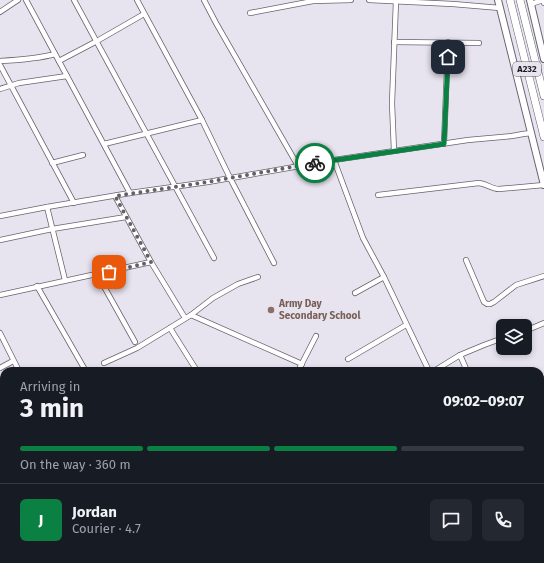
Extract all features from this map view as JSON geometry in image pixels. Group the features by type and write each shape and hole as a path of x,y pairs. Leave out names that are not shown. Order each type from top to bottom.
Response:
{"highway":[{"name":"A232","path":"510,0 544,137"},
{"name":"A232","path":"520,0 544,96"},
{"path":"535,60 544,67"}],"main road":[{"path":"498,0 544,185"},
{"path":"530,2 542,42 544,59"}],"street":[{"path":"0,12 18,0"},
{"path":"26,0 130,193"},
{"path":"74,0 214,258"},
{"path":"137,0 202,120 274,263"},
{"path":"204,0 298,166"},
{"path":"250,13 313,0 351,0"},
{"path":"369,0 453,2 500,8"},
{"path":"530,2 543,0 544,4"},
{"path":"394,151 392,103 396,1"},
{"path":"59,60 97,42 144,14"},
{"path":"394,42 479,43"},
{"path":"444,144 448,42"},
{"path":"0,61 27,60 55,54"},
{"path":"0,65 74,203"},
{"path":"0,89 19,83 67,76"},
{"path":"104,144 202,120"},
{"path":"0,216 334,160 468,140 531,133"},
{"path":"52,163 83,155"},
{"path":"334,160 363,238 384,277 426,367"},
{"path":"378,195 479,183 485,184 494,189 544,185"},
{"path":"115,196 151,262 185,318"},
{"path":"47,207 65,280"},
{"path":"0,240 52,229 126,217"},
{"path":"466,260 484,302 487,304 494,302 516,285 544,276"},
{"path":"0,295 151,262"},
{"path":"97,274 135,342"},
{"path":"104,363 138,348 191,315 214,298 238,284 258,276"},
{"path":"355,293 384,277"},
{"path":"37,286 83,367"},
{"path":"191,315 302,364"},
{"path":"532,328 544,323"},
{"path":"348,359 406,325"},
{"path":"170,328 194,367"},
{"path":"0,333 17,367"},
{"path":"300,367 316,336"},
{"path":"440,367 460,355 496,341"},
{"path":"460,355 465,367"},
{"path":"2,367 13,361"}],"way so far":[{"path":"109,272 151,262 115,196 208,182 315,163"}],"place":[{"name":"Army Day Secondary School","path":"271,310"}],"route":[{"path":"315,163 444,144 448,57"}]}
